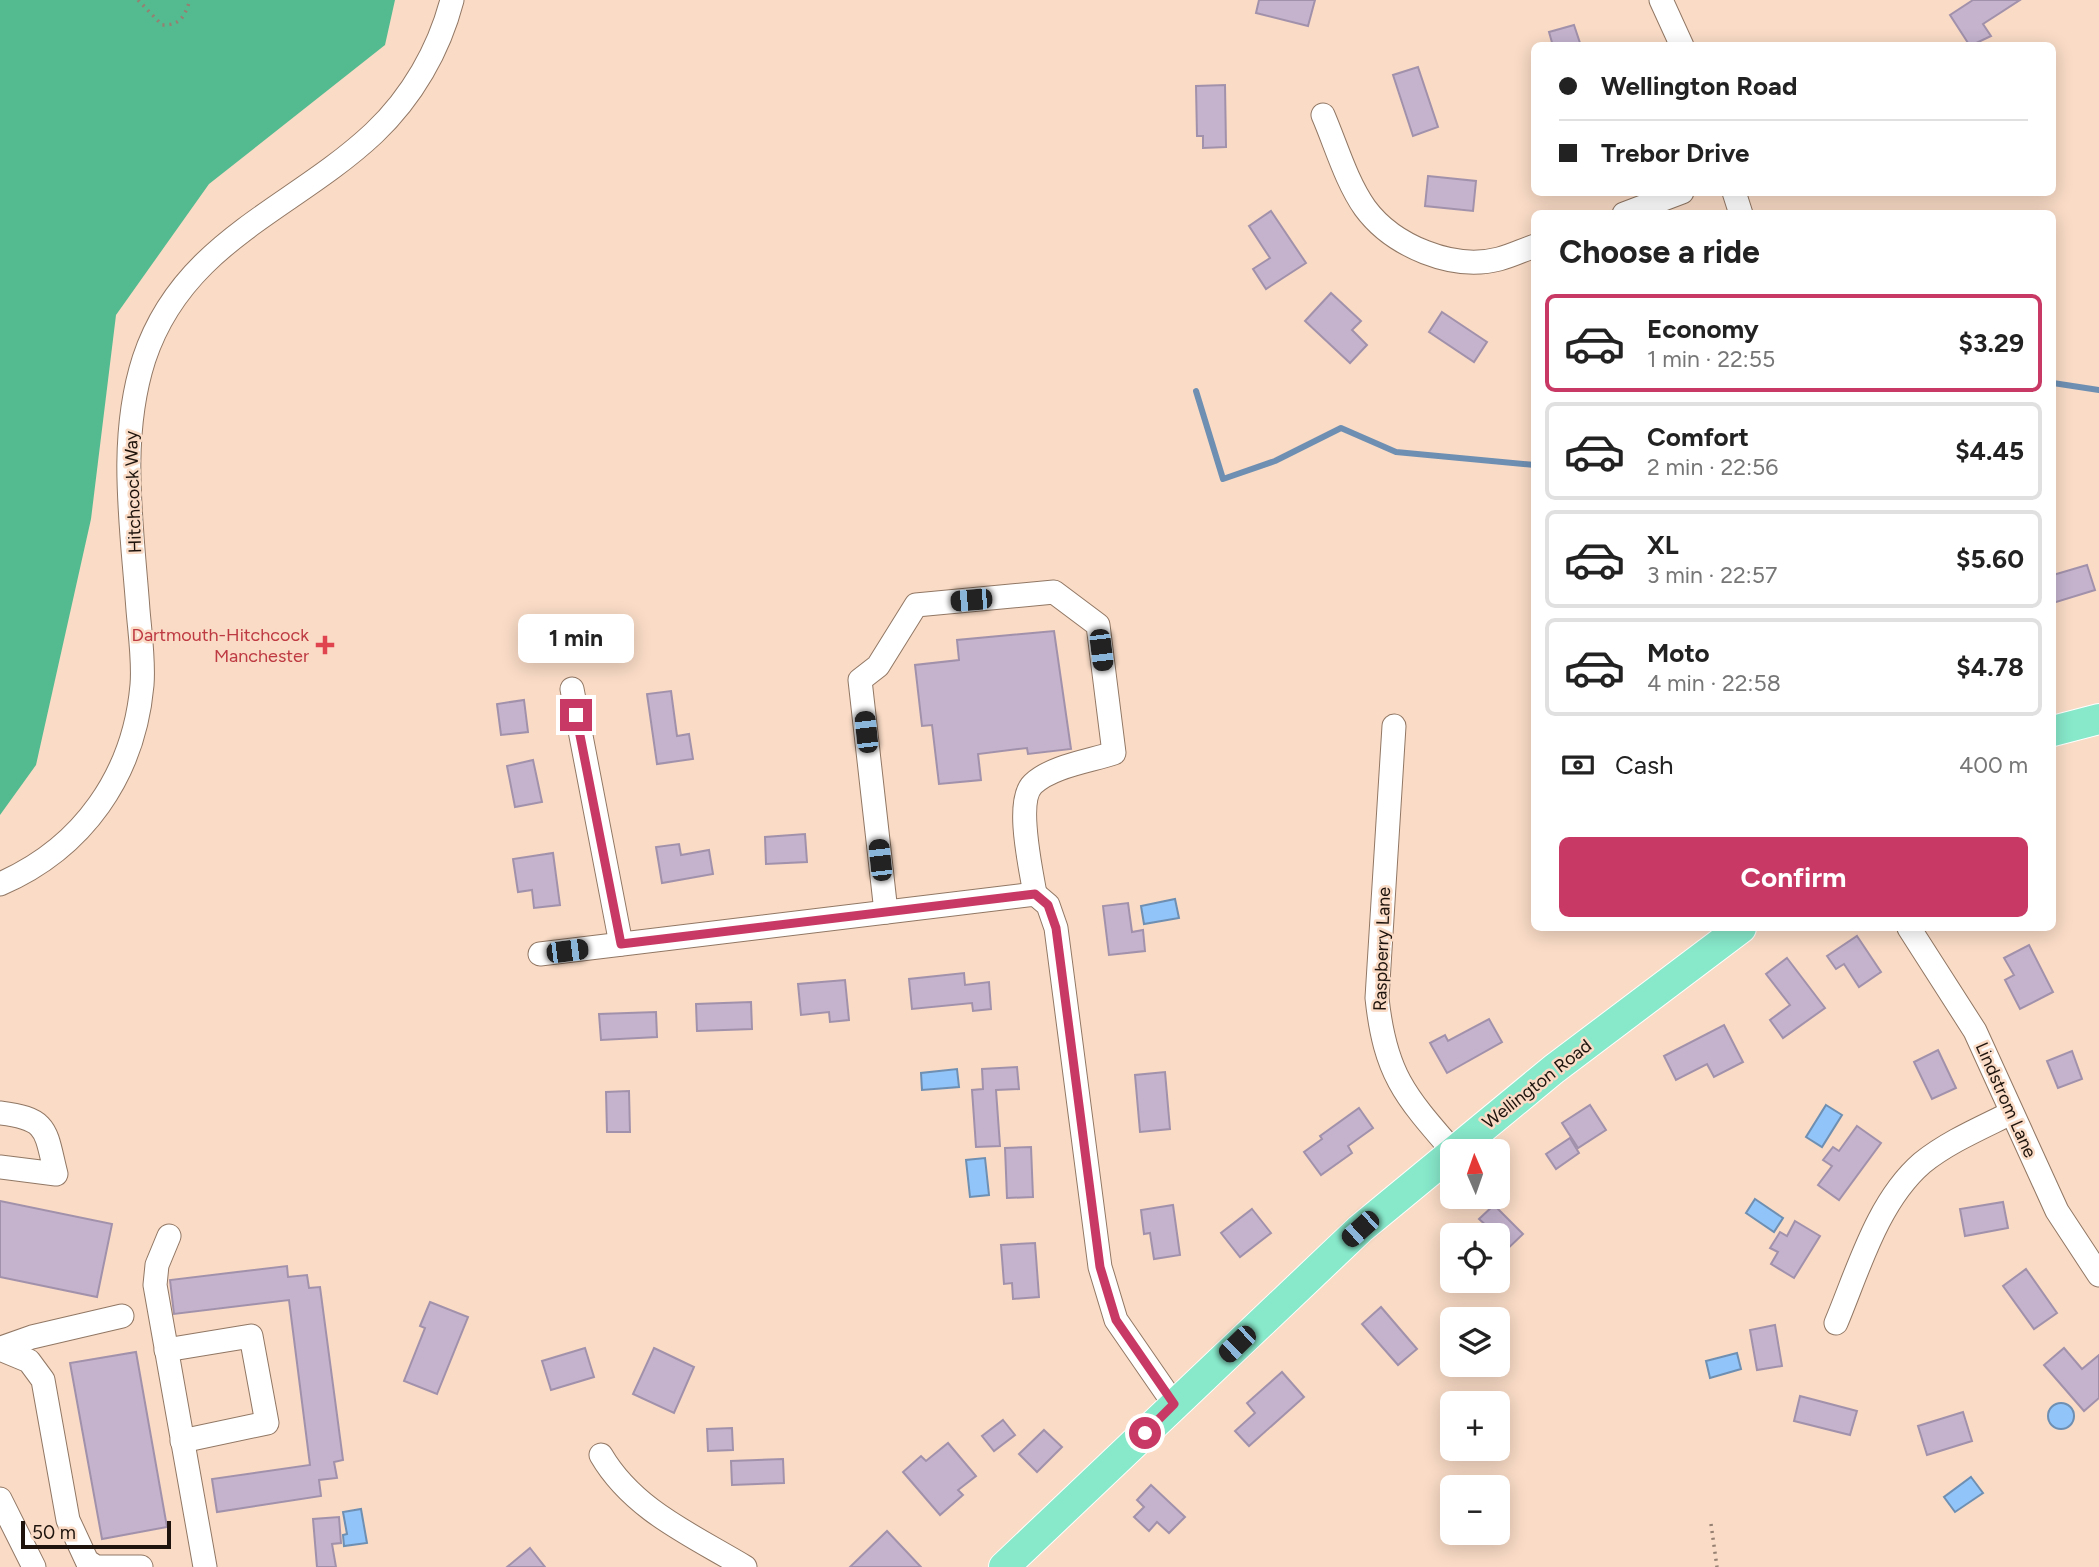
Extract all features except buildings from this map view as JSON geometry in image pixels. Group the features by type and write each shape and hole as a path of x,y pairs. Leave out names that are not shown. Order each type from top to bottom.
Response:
{"main road":[{"path":"2056,730 2099,719"},
{"name":"Wellington Road","path":"1466,1139 1737,931"},
{"name":"Wellington Road","path":"1004,1567 1307,1277 1440,1161"}],"street":[{"name":"Hitchcock Way","path":"0,884 29,872 65,845 97,811 121,772 135,729 142,683 128,449 135,391 145,357 164,315 190,277 223,243 373,133 404,100 429,61 452,0"},
{"path":"1661,0 1680,42"},
{"path":"1323,115 1365,208 1382,225 1420,251 1469,262 1498,260 1531,248"},
{"path":"1635,210 1671,196"},
{"path":"886,912 860,680 878,666 916,605 1054,592 1098,625 1114,753 1055,772 1033,784 1023,801 1041,900 1056,928 1094,1231 1106,1289 1127,1339 1174,1404"},
{"path":"572,689 621,944"},
{"name":"Raspberry Lane","path":"1394,726 1377,998 1381,1029 1400,1086 1443,1139"},
{"path":"540,954 886,912 1041,900"},
{"name":"Lindstrom Lane","path":"1911,931 1975,1031 2068,1231 2099,1275"},
{"path":"0,1113 23,1116 40,1125 47,1136 57,1174 0,1167"},
{"path":"1836,1323 1879,1224 1896,1193 1921,1164 1947,1146 2011,1113"},
{"path":"169,1236 155,1274 205,1567"},
{"path":"1,1349 32,1337 122,1316"},
{"path":"166,1350 251,1336 267,1423 183,1441"},
{"path":"1,1349 29,1361 43,1380 68,1520 87,1561 96,1567 141,1567"},
{"path":"601,1455 618,1483 638,1501 746,1567"},
{"path":"0,1499 34,1567"}],"path":[{"path":"138,0 162,25 174,25 183,19 190,0"},
{"path":"1711,1524 1717,1567"}],"green space":[{"path":"0,0 395,0 385,45 209,184 116,315 91,519 36,765 0,815"}],"water":[{"path":"1175,899 1179,918 1144,924 1141,906"},
{"path":"957,1069 959,1087 922,1090 921,1073"},
{"path":"1826,1105 1842,1115 1822,1147 1806,1137"},
{"path":"985,1158 989,1195 970,1197 966,1160"},
{"path":"1755,1199 1783,1218 1774,1232 1746,1213"},
{"path":"1737,1353 1741,1369 1710,1378 1706,1361"},
{"path":"2061,1403 2070,1407 2074,1416 2070,1425 2061,1429 2052,1425 2048,1416 2052,1407"},
{"path":"1971,1477 1983,1493 1955,1512 1944,1497"},
{"path":"361,1509 367,1543 344,1546 343,1535 347,1534 343,1512"}],"waterway":[{"path":"2056,383 2099,390"},
{"path":"1196,391 1223,479 1275,461 1341,428 1396,452 1531,465"}],"place":[{"name":"Dartmouth-Hitchcock Manchester","path":"325,645"}],"route":[{"path":"576,715 621,944 1035,894 1048,905 1056,928 1094,1231 1104,1283 1116,1320 1174,1404 1145,1433"}]}
